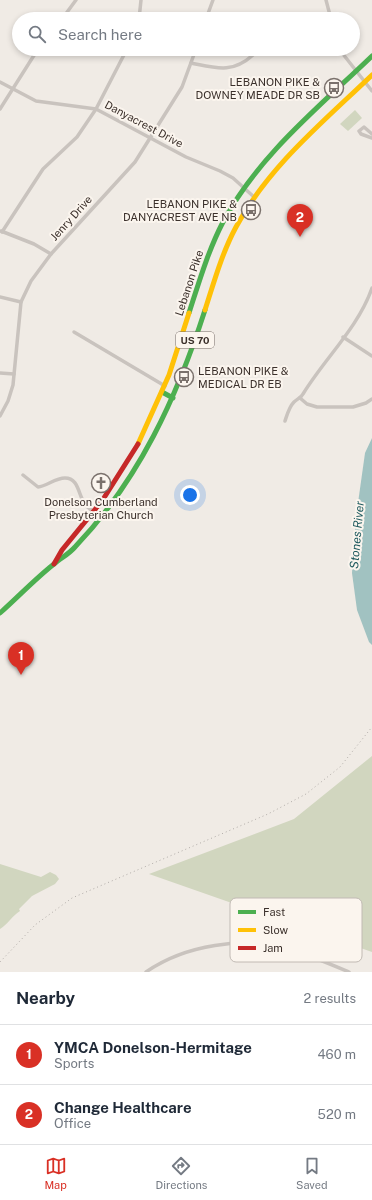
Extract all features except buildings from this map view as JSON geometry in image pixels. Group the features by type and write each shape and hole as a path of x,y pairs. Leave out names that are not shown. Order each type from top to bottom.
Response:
{"main road":[{"name":"Lebanon Pike","path":"54,564 58,555 95,512 122,471 145,429 176,358 210,250 224,220 244,188 282,142 372,56"},
{"name":"Lebanon Pike","path":"0,613 54,564 64,558 82,539 123,488 156,433 173,398 223,256 236,227 254,197 270,175 292,152 372,75"},
{"path":"162,392 173,398"},
{"path":"122,471 130,476"}],"street":[{"path":"67,12 76,0"},
{"path":"140,12 141,0"},
{"path":"209,12 213,0"},
{"path":"326,0 329,12"},
{"path":"0,109 33,56"},
{"path":"51,254 34,244 1,231 43,169 77,137 96,109 123,56"},
{"name":"Jenry Drive","path":"0,416 8,401 14,374 21,302 31,281 51,254 136,162 182,87 194,56"},
{"path":"191,63 215,68 230,68 242,64 252,56"},
{"path":"344,56 372,91"},
{"name":"Danyacrest Drive","path":"0,82 36,101 96,109 186,157 220,171 254,197"},
{"path":"372,134 364,127 359,131 361,134 372,138"},
{"path":"285,421 290,407 300,398 308,384 327,362 366,303 372,288"},
{"path":"0,297 21,302"},
{"path":"74,332 165,386"},
{"path":"344,337 372,356"},
{"path":"0,373 14,374"},
{"path":"300,398 307,404 317,407 353,407 366,403 372,399"},
{"path":"23,475 38,487 44,487 61,479 71,480 77,485 86,506 95,512"},
{"path":"146,972 176,956 195,949 230,945"},
{"path":"323,962 349,972"}],"green space":[{"path":"355,110 362,118 348,131 340,124"},
{"path":"372,756 372,952 362,949 362,898 230,898 230,902 149,874 294,819"},
{"path":"0,864 41,877 50,872 56,875 59,879 55,884 32,896 19,909 20,911 0,929"}],"water":[{"name":"Stones River","path":"372,438 372,645 369,642 357,610 352,573 356,517 365,453"}],"railway":[{"path":"0,962 35,925 72,898 268,814 306,794 340,767 372,727"}],"traffic: fast":[{"path":"189,313 213,244 223,222 237,198 254,175 291,133 372,56"},
{"path":"0,613 40,576 73,549 98,521 137,466 154,436 182,374 205,310"},
{"path":"162,392 173,398"}],"traffic: slow":[{"path":"205,310 227,247 236,227 249,205 264,184 298,146 372,75"},
{"path":"138,444 169,375 189,313"}],"traffic: jam":[{"path":"54,564 62,550 102,501 138,444"}],"place":[{"name":"LEBANON PIKE & DOWNEY MEADE DR SB","path":"334,88"},
{"name":"LEBANON PIKE & DANYACREST AVE NB","path":"251,210"},
{"name":"Change Healthcare","path":"300,237"},
{"name":"LEBANON PIKE & MEDICAL DR EB","path":"184,377"},
{"name":"Donelson Cumberland Presbyterian Church","path":"101,483"},
{"name":"YMCA Donelson-Hermitage","path":"21,675"}]}
